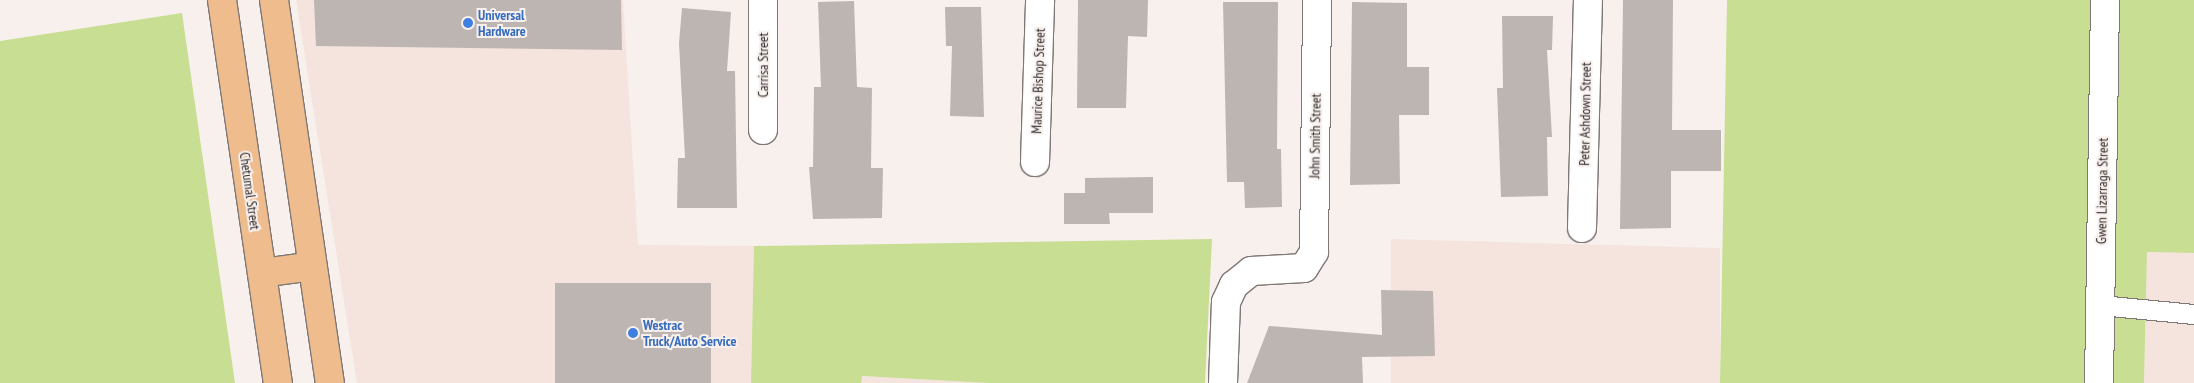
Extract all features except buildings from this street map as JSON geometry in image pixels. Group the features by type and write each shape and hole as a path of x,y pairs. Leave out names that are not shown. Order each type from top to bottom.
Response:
{"highway":[{"name":"Chetumal Street","path":"222,0 278,383"},
{"path":"274,0 330,383"},
{"path":"262,273 313,266"}],"street":[{"name":"Carrisa Street","path":"762,0 763,130"},
{"name":"Maurice Bishop Street","path":"1035,162 1040,0"},
{"name":"John Smith Street","path":"1223,383 1226,302 1234,285 1251,271 1304,268 1314,252 1317,0"},
{"name":"Peter Ashdown Street","path":"1582,228 1588,0"},
{"name":"Gwen Lizarraga Street","path":"2099,383 2105,0"}],"lane":[{"path":"2100,305 2194,314"}],"shaded area":[{"path":"296,0 623,0 638,245 754,246 751,383 357,383"},
{"path":"1391,239 1720,248 1720,383 1391,383"},
{"path":"2147,252 2194,253 2194,383 2144,383"},
{"path":"861,376 989,383 861,383"}],"green space":[{"path":"1727,0 2194,0 2194,253 2147,252 2144,383 1720,383"},
{"path":"182,13 235,383 0,383 0,41"},
{"path":"1212,239 1205,383 989,383 862,376 861,383 751,383 754,246"}],"place":[{"name":"Universal Hardware","path":"468,23"},
{"name":"Westrac Truck/Auto Service","path":"633,333"}]}
